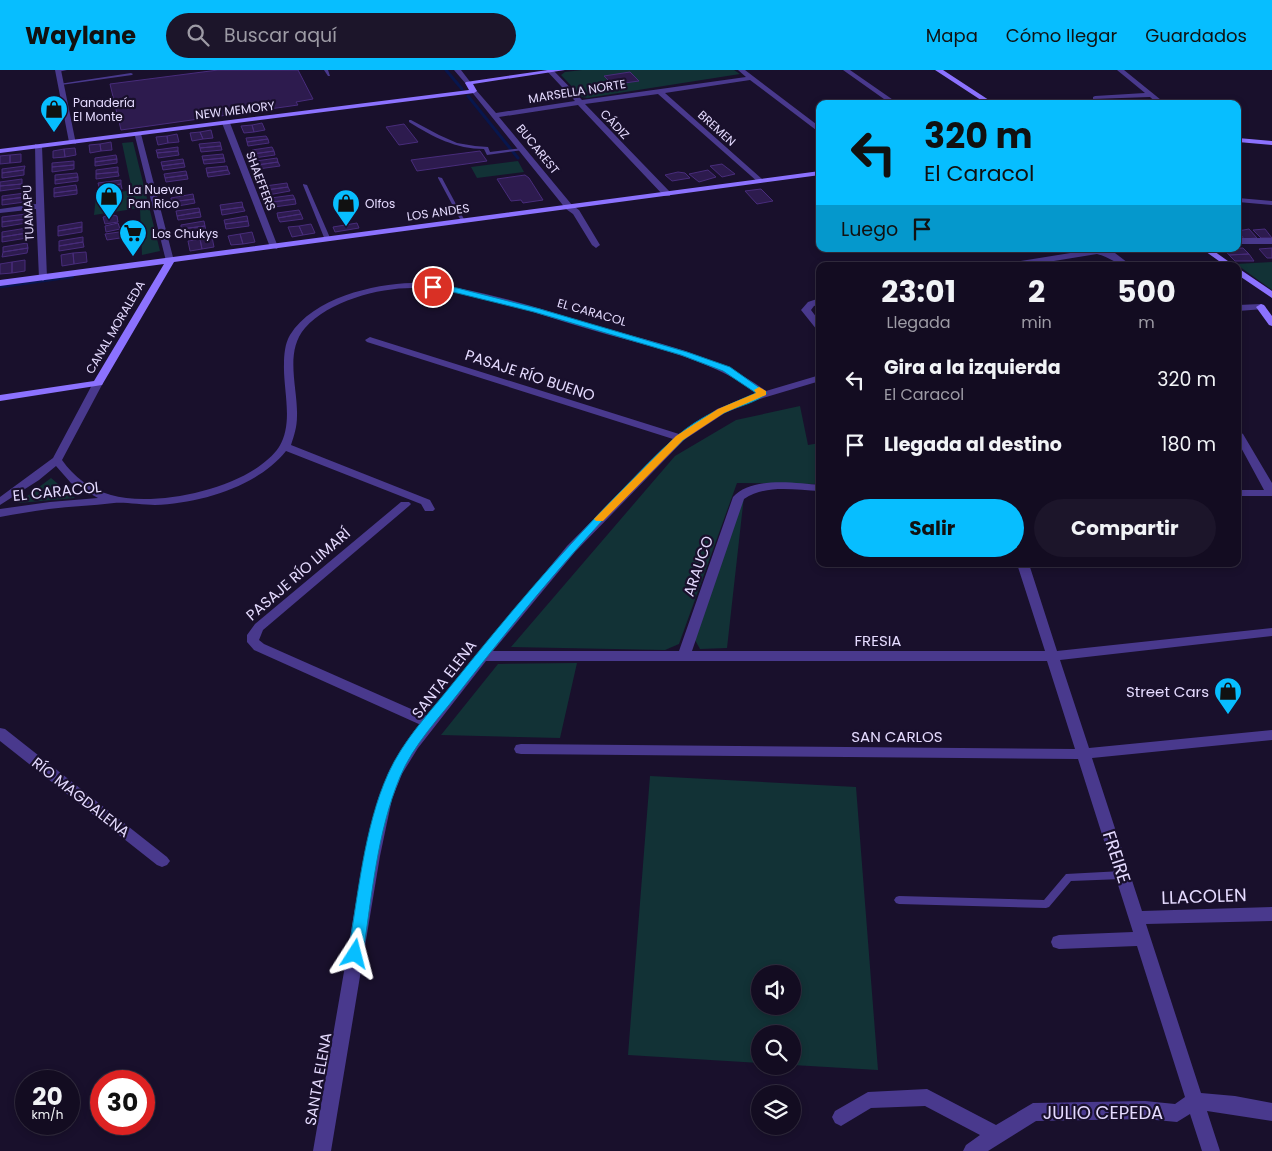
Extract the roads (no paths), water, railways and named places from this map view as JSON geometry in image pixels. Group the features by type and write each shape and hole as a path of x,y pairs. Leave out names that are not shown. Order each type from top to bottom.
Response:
{"street":[{"path":"60,70 72,142"},
{"name":"BUCAREST","path":"457,70 569,207 576,212 596,245"},
{"path":"468,83 562,70"},
{"path":"741,70 816,128"},
{"path":"846,70 890,100"},
{"path":"938,70 986,100"},
{"path":"1120,70 1158,100"},
{"name":"CÁDIZ","path":"550,71 666,194"},
{"name":"MARSELLA NORTE","path":"495,115 751,78"},
{"name":"BREMEN","path":"659,90 759,181"},
{"name":"NEW MEMORY","path":"0,150 474,91"},
{"path":"1095,98 1151,95"},
{"name":"SHAEFFERS","path":"226,123 274,247"},
{"path":"137,134 170,261"},
{"path":"1241,140 1272,143"},
{"name":"TUAMAPU","path":"38,146 43,278"},
{"name":"LOS ANDES","path":"0,283 816,174"},
{"path":"1241,200 1272,203"},
{"path":"0,211 39,206"},
{"path":"1241,241 1272,241"},
{"path":"1031,262 1086,252"},
{"path":"1103,252 1121,262"},
{"path":"1210,252 1225,262"},
{"name":"CANAL MORALEDA","path":"0,502 57,460 98,383 170,261"},
{"path":"1241,273 1272,295"},
{"name":"EL CARACOL","path":"0,513 50,505 118,500 156,501 194,496 224,488 263,470 285,447 294,418 289,347 295,335 303,325 329,308 365,292 400,286 457,291 537,311 675,351 727,369 763,393"},
{"path":"816,303 807,307 807,314 816,324"},
{"path":"1261,307 1272,324"},
{"path":"1241,308 1272,307"},
{"name":"PASAJE RÍO BUENO","path":"370,340 680,438"},
{"name":"SANTA ELENA","path":"322,1151 372,856 385,799 395,773 413,744 482,656 571,548 680,438 721,411 763,393 816,379"},
{"path":"0,398 98,383"},
{"path":"1241,439 1272,493 1241,493"},
{"path":"285,447 426,502 430,508"},
{"name":"EL CARACOL","path":"57,460 66,474 79,484 94,493 118,500"},
{"name":"ARAUCO","path":"684,656 739,497 748,490 763,487 816,488"},
{"name":"PASAJE RÍO LIMARÍ","path":"405,504 259,628 252,636 252,640 253,644 259,648 430,723"},
{"name":"FREIRE","path":"1024,567 1211,1151"},
{"name":"FRESIA","path":"482,656 1052,656 1272,632"},
{"name":"RÍO MAGDALENA","path":"0,733 162,861"},
{"name":"SAN CARLOS","path":"521,749 1084,754 1272,735"},
{"name":"LLACOLEN","path":"1136,918 1272,914"},
{"path":"1059,942 1142,939"},
{"path":"841,1116 868,1100 927,1097 997,1135"},
{"path":"1195,1101 1272,1112"},
{"name":"JULIO CEPEDA","path":"972,1151 1033,1112 1145,1110 1177,1113 1195,1101"}],"lane":[{"path":"326,70 329,75"},
{"path":"61,84 131,74"},
{"path":"411,121 439,139 470,149 486,148 490,154 523,149"},
{"path":"440,178 463,221"},
{"path":"305,185 328,240"},
{"path":"899,900 1046,904 1069,878 1122,875"}],"waterway":[{"path":"446,70 462,89"},
{"path":"468,96 518,158"},
{"path":"0,286 72,276"}],"place":[{"name":"Panadería El Monte","path":"54,133"},
{"name":"La Nueva Pan Rico","path":"109,220"},
{"name":"Olfos","path":"346,227"},
{"name":"Los Chukys","path":"133,257"},
{"name":"Street Cars","path":"1228,715"}]}
